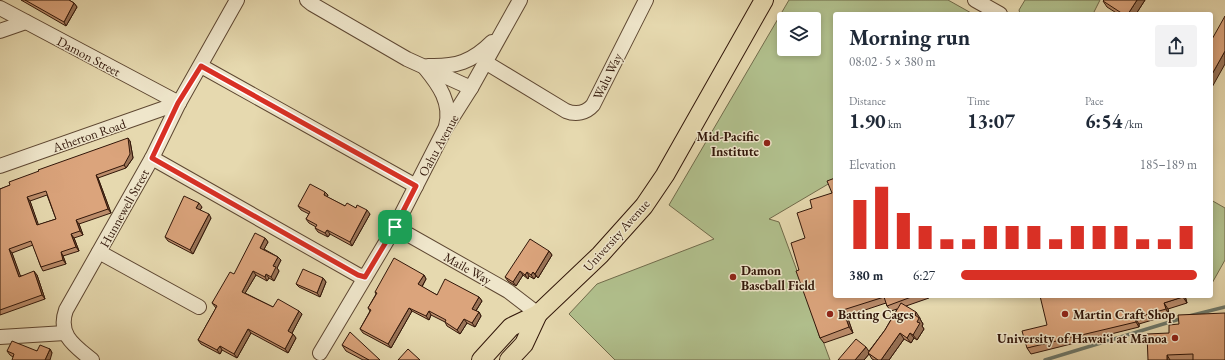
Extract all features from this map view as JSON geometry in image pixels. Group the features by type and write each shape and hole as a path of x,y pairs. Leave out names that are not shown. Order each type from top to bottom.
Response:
{"main road":[{"name":"University Avenue","path":"481,360 511,327 538,314 600,255 644,206 665,175 764,0"},
{"name":"University Avenue","path":"509,360 524,344 538,314"}],"street":[{"name":"Hunnewell Street","path":"65,333 63,319 67,305 152,158 178,103 201,66 237,0"},
{"path":"307,0 401,55 471,88"},
{"name":"Oahu Avenue","path":"320,353 395,227 445,129 471,88 520,0"},
{"name":"Walu Way","path":"485,62 566,111 575,113 585,112 593,105 646,0"},
{"path":"975,0 996,12"},
{"name":"Damon Street","path":"0,8 178,103"},
{"path":"0,31 26,22"},
{"path":"424,66 448,66 466,61 483,51 501,32"},
{"path":"201,66 416,186"},
{"path":"424,66 439,86 445,100 448,115 445,129"},
{"name":"Atherton Road","path":"0,166 178,103"},
{"path":"152,158 358,275 365,277"},
{"name":"Maile Way","path":"395,227 508,291 538,314"},
{"path":"99,252 199,307"},
{"path":"0,337 65,333 74,346 92,360"}],"green space":[{"path":"789,0 948,0 969,12 833,12 833,181 769,219 779,222 830,360 615,360 569,314 597,284 714,239 669,205 777,20 777,56 821,56 821,12 782,12"},
{"path":"1025,0 1100,0 1094,12 1020,12 1019,10"},
{"path":"1213,201 1225,208 1225,260 1213,281"}],"building":[{"path":"25,0 69,0 74,3 64,22"},
{"path":"1137,0 1129,12 1120,12 1103,1"},
{"path":"1225,16 1225,51 1213,72 1213,37"},
{"path":"128,138 130,154 124,165 96,175 108,209 76,220 80,231 71,234 76,247 61,252 63,260 41,267 31,241 9,249 19,277 34,271 42,295 0,310 0,189 10,185 9,182 39,171 38,170","holes":["46,191 56,219 37,225 27,197"]},
{"path":"833,179 833,298 881,298 843,310 849,327 820,338 796,271 799,270 791,243 805,238 797,213 812,208 810,200 832,193 827,181"},
{"path":"310,184 325,192 324,195 345,206 347,203 356,208 357,205 367,210 350,242 327,230 325,233 315,228 317,225 306,219 310,212 298,206"},
{"path":"184,196 199,203 196,208 209,214 190,250 165,237"},
{"path":"255,233 265,238 260,248 278,257 273,266 276,267 271,277 266,274 265,277 253,271 242,292 273,307 278,299 299,311 288,331 293,334 285,349 248,329 234,354 220,346 217,350 198,340 217,306 212,303 230,272 234,274"},
{"path":"530,239 549,251 535,274 533,272 531,275 527,272 525,275 520,271 513,282 505,277"},
{"path":"394,258 424,275 418,284 437,295 445,279 479,297 472,309 479,312 472,323 464,319 457,330 445,322 446,320 429,311 426,316 409,308 388,344 360,329 371,310 368,308 377,293 375,292"},
{"path":"303,269 323,278 317,293 296,284"},
{"path":"884,298 909,298 887,306"},
{"path":"1040,298 1180,298 1164,303 1166,309 1135,318 1136,322 1027,348 1022,331 1047,325"},
{"path":"901,303 916,312 915,315 919,318 917,322 920,323 913,335 910,333 907,338 900,333 881,360 878,360 868,353 885,330"},
{"name":"University of Hawaiʻi at Mānoa","path":"1225,313 1225,360 1193,360 1193,354 1167,355 1167,360 1148,360 1147,334 1169,333 1169,325 1179,324 1178,315"},
{"path":"350,332 380,360 369,360 342,345"},
{"path":"856,339 866,347 855,360 838,360"},
{"path":"12,341 37,351 40,345 50,349 45,360 12,360 14,354 7,351"},
{"path":"408,349 420,360 398,360"}],"waterway":[{"path":"1189,316 1225,307"},
{"path":"1045,360 1183,318"}],"place":[{"name":"Mid-Pacific Institute","path":"767,143"},
{"name":"Damon Baseball Field","path":"733,277"},
{"name":"Batting Cages","path":"830,314"},
{"name":"Martin Craft Shop","path":"1065,314"},
{"name":"University of Hawaiʻi at Mānoa","path":"1175,338"}],"route":[{"path":"201,66 416,186 395,227 365,277 358,275 152,158 178,103 201,66"}]}
